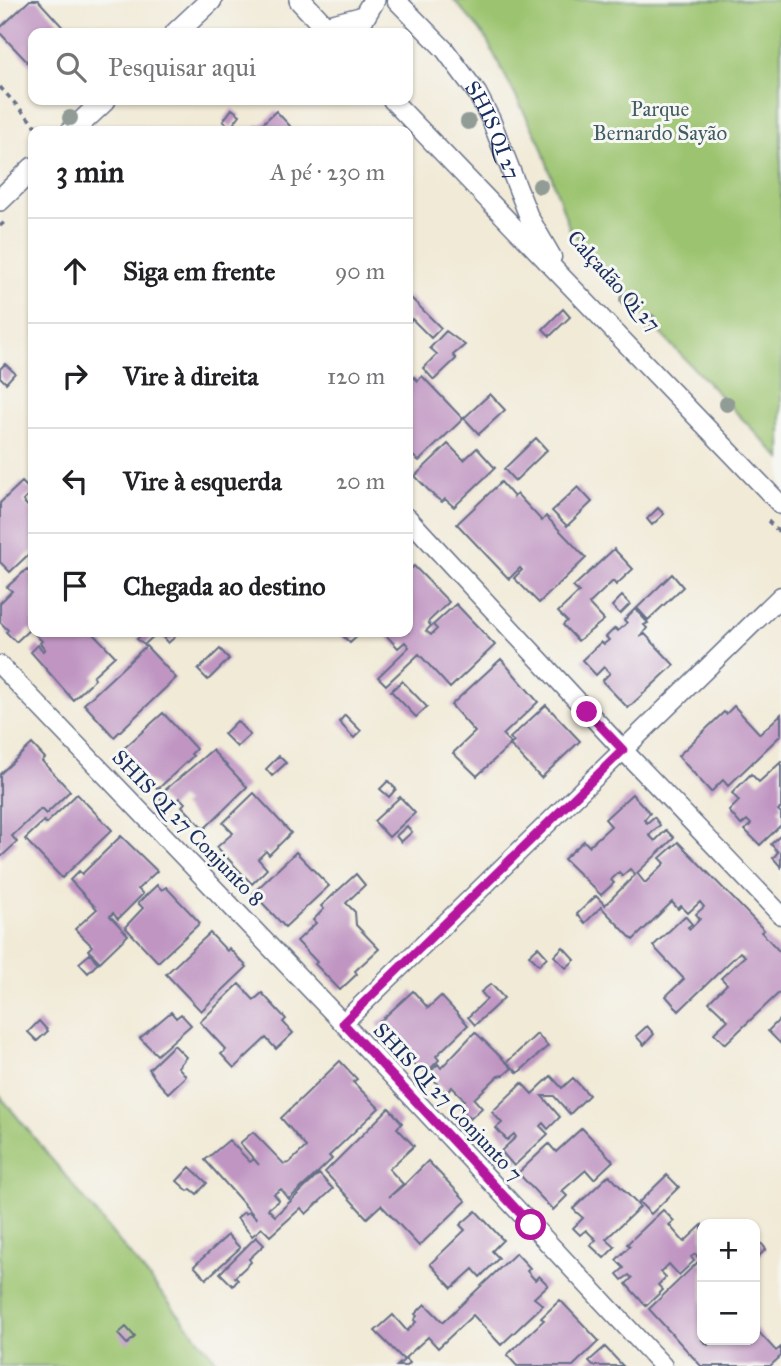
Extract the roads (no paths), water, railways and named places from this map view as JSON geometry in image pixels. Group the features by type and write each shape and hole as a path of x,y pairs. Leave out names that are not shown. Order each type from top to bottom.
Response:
{"street":[{"path":"181,28 211,0"},
{"path":"300,0 326,28"},
{"path":"334,28 364,17 374,0"},
{"name":"SHIS QI 27","path":"396,0 445,50 477,93 491,120 529,216 564,278"},
{"path":"77,126 101,105"},
{"name":"SHIS QI 27","path":"397,105 781,506"},
{"path":"0,200 28,173"},
{"path":"413,523 623,750 781,915"},
{"path":"343,1023 781,596"},
{"name":"SHIS QI 27 Conjunto 8","path":"0,665 343,1023"},
{"name":"SHIS QI 27 Conjunto 7","path":"343,1023 663,1366"}],"park label":[{"name":"Parque Bernardo Sayão","path":"660,121"}]}
